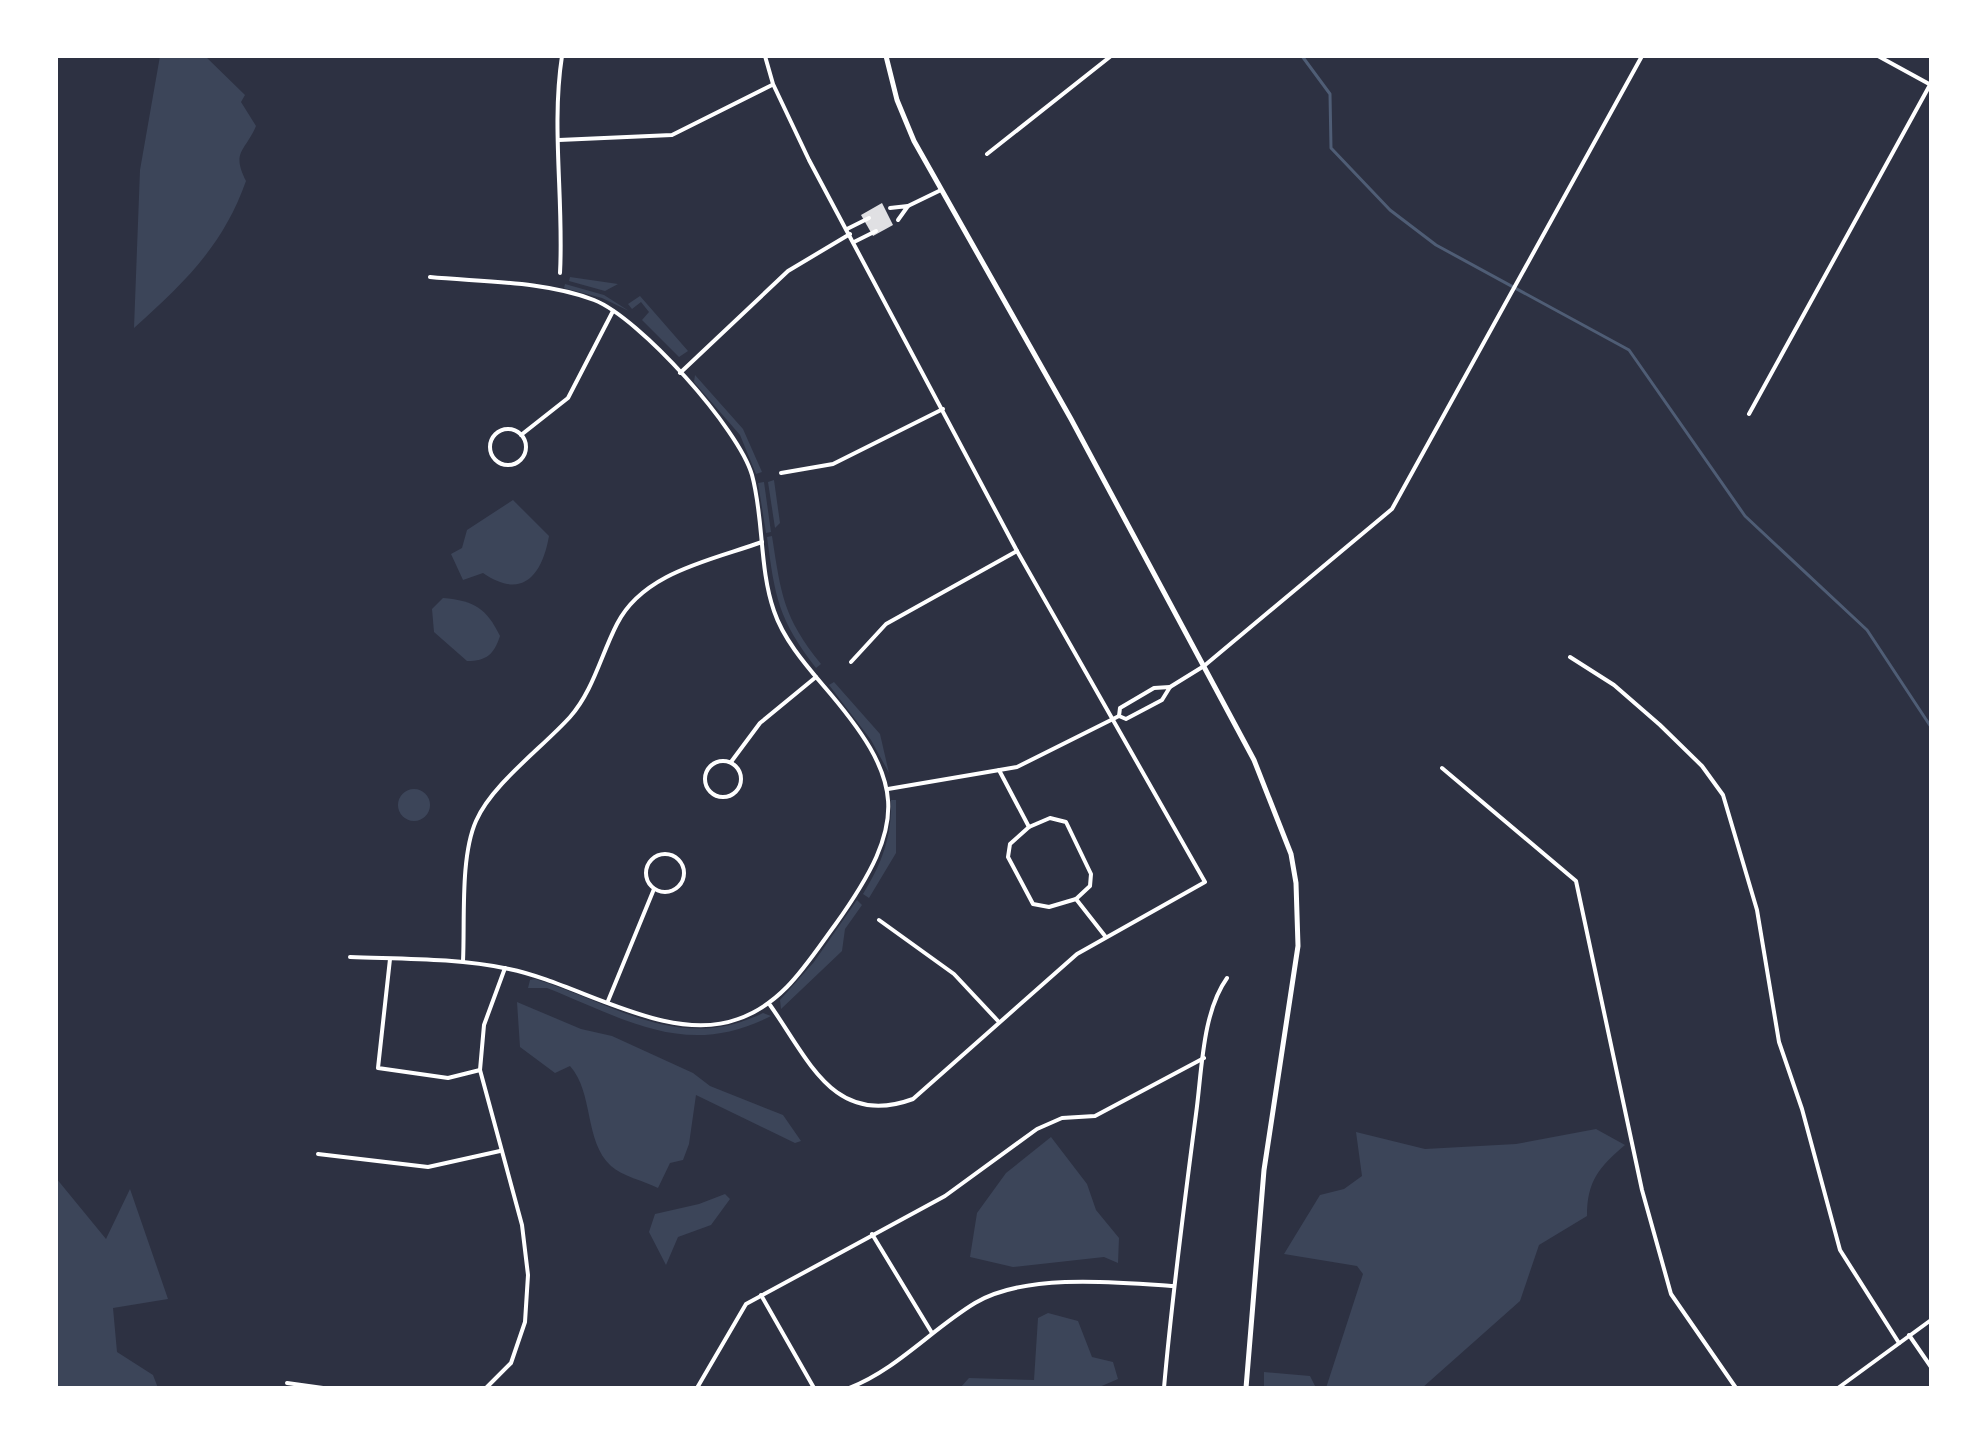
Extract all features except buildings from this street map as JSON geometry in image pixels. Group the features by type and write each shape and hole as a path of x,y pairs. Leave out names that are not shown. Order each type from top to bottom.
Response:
{"street":[{"path":"560,273 563,220 559,140 562,56"},
{"path":"765,56 773,84 1017,551 1116,717 1205,882 1077,954 913,1099 891,1107 870,1108 838,1097 770,1005"},
{"path":"886,56 897,100 941,190 1071,419 1204,666 1275,806 1296,883 1298,946 1264,1170 1246,1388"},
{"path":"987,154 1111,56"},
{"path":"1116,717 1126,719 1162,700 1170,687 1204,666 1392,509 1642,56"},
{"path":"1749,414 1931,84 1878,56"},
{"path":"559,140 672,135 773,84"},
{"path":"890,208 908,206 941,190"},
{"path":"898,220 908,206"},
{"path":"680,373 788,271 869,218"},
{"path":"854,242 876,231"},
{"path":"350,957 463,961 505,968 674,1025 709,1026 735,1021 770,1005 801,971 873,870 884,845 888,789 862,735 791,643 774,612 753,479 744,451 729,427 680,373 613,311 597,301 560,291 430,277"},
{"path":"521,435 568,398 613,311"},
{"path":"781,473 833,464 943,409"},
{"path":"508,429 521,435 526,449 521,460 504,465 495,459 490,449 497,433 508,429"},
{"path":"463,961 469,847 483,809 572,714 590,688 618,621 637,598 659,580 762,541"},
{"path":"851,662 886,624 1017,551"},
{"path":"1570,657 1614,685 1660,725 1702,766 1723,795 1757,910 1779,1042 1802,1109 1840,1250 1899,1343"},
{"path":"731,762 760,723 816,677"},
{"path":"888,789 999,770 1044,756 1116,717 1120,708 1154,688 1170,687"},
{"path":"719,761 731,762 739,771 741,783 734,793 717,797 707,789 705,772 719,761"},
{"path":"1442,768 1576,881 1642,1190 1671,1294 1736,1388"},
{"path":"999,770 1029,827"},
{"path":"1050,818 1066,822 1091,874 1090,886 1076,899 1049,907 1033,904 1008,857 1010,844 1029,827 1050,818"},
{"path":"665,854 677,859 683,870 681,883 671,891 654,889 647,880 649,862 665,854"},
{"path":"608,1001 654,889"},
{"path":"1076,899 1105,936"},
{"path":"879,920 954,974 998,1021"},
{"path":"390,959 378,1068 448,1078 480,1070"},
{"path":"486,1388 511,1363 525,1322 528,1275 522,1225 480,1070 484,1025 505,968"},
{"path":"1164,1388 1173,1286 1204,1058 1216,993 1227,978"},
{"path":"697,1388 746,1304 945,1196 1037,1129 1062,1118 1095,1116 1204,1058"},
{"path":"318,1154 428,1167 500,1151"},
{"path":"872,1234 932,1333"},
{"path":"849,1388 870,1380 978,1301 1012,1290 1082,1280 1173,1286"},
{"path":"761,1295 814,1388"},
{"path":"1838,1388 1931,1320"},
{"path":"1909,1335 1931,1367"},
{"path":"287,1383 323,1388"}],"shaded area":[{"path":"160,56 205,56 245,95 241,102 256,126 241,152 240,163 246,181 226,225 185,279 134,328 140,170"},
{"path":"570,277 618,284 605,291 569,281"},
{"path":"565,284 604,295 629,311 602,298 564,288"},
{"path":"640,296 688,351 679,357 642,320 649,312 641,302 632,309 628,304"},
{"path":"695,375 743,429 762,472 756,474 740,435 694,382"},
{"path":"774,480 780,523 775,528 768,482"},
{"path":"764,482 771,532 766,533 758,483"},
{"path":"513,500 549,536 535,572 519,584 497,581 483,573 463,580 451,554 462,548 467,530"},
{"path":"772,536 786,604 799,632 821,664 816,668 793,635 780,607 767,537"},
{"path":"443,598 471,604 490,619 500,636 489,655 480,660 467,661 434,632 432,609"},
{"path":"834,682 880,734 889,773 871,740 829,685"},
{"path":"414,789 426,793 430,805 426,817 414,821 402,817 398,805 402,793"},
{"path":"891,800 896,800 896,853 869,898 863,894 884,849 890,826"},
{"path":"857,900 862,905 845,929 842,951 781,1009 780,1000 814,962"},
{"path":"535,979 621,1012 675,1027 703,1028 732,1024 763,1013 771,1016 741,1028 712,1034 658,1030 547,988 528,988 530,980"},
{"path":"517,1002 581,1029 612,1036 693,1073 710,1086 783,1115 801,1141 795,1143 696,1095 689,1144 683,1160 670,1163 658,1188 621,1173 602,1156 592,1130 583,1090 570,1066 555,1073 520,1047"},
{"path":"1596,1129 1625,1145 1596,1176 1589,1193 1587,1216 1539,1245 1520,1301 1422,1388 1326,1388 1363,1274 1357,1266 1284,1254 1320,1195 1344,1189 1362,1176 1356,1132 1425,1149 1516,1144"},
{"path":"1051,1137 1087,1184 1096,1210 1119,1238 1118,1263 1104,1257 1013,1267 970,1257 977,1213 1006,1173"},
{"path":"56,1178 106,1239 130,1189 168,1299 113,1308 117,1352 153,1375 158,1388 56,1388"},
{"path":"725,1194 730,1199 711,1225 678,1237 666,1265 649,1232 655,1214 699,1204"},
{"path":"1048,1313 1078,1321 1092,1357 1113,1362 1118,1379 1097,1388 960,1388 969,1378 1034,1380 1038,1318"},
{"path":"1264,1372 1310,1376 1316,1388 1264,1388"}],"waterway":[{"path":"1302,56 1330,94 1331,148 1390,210 1436,245 1629,350 1745,516 1867,630 1931,727"}]}
